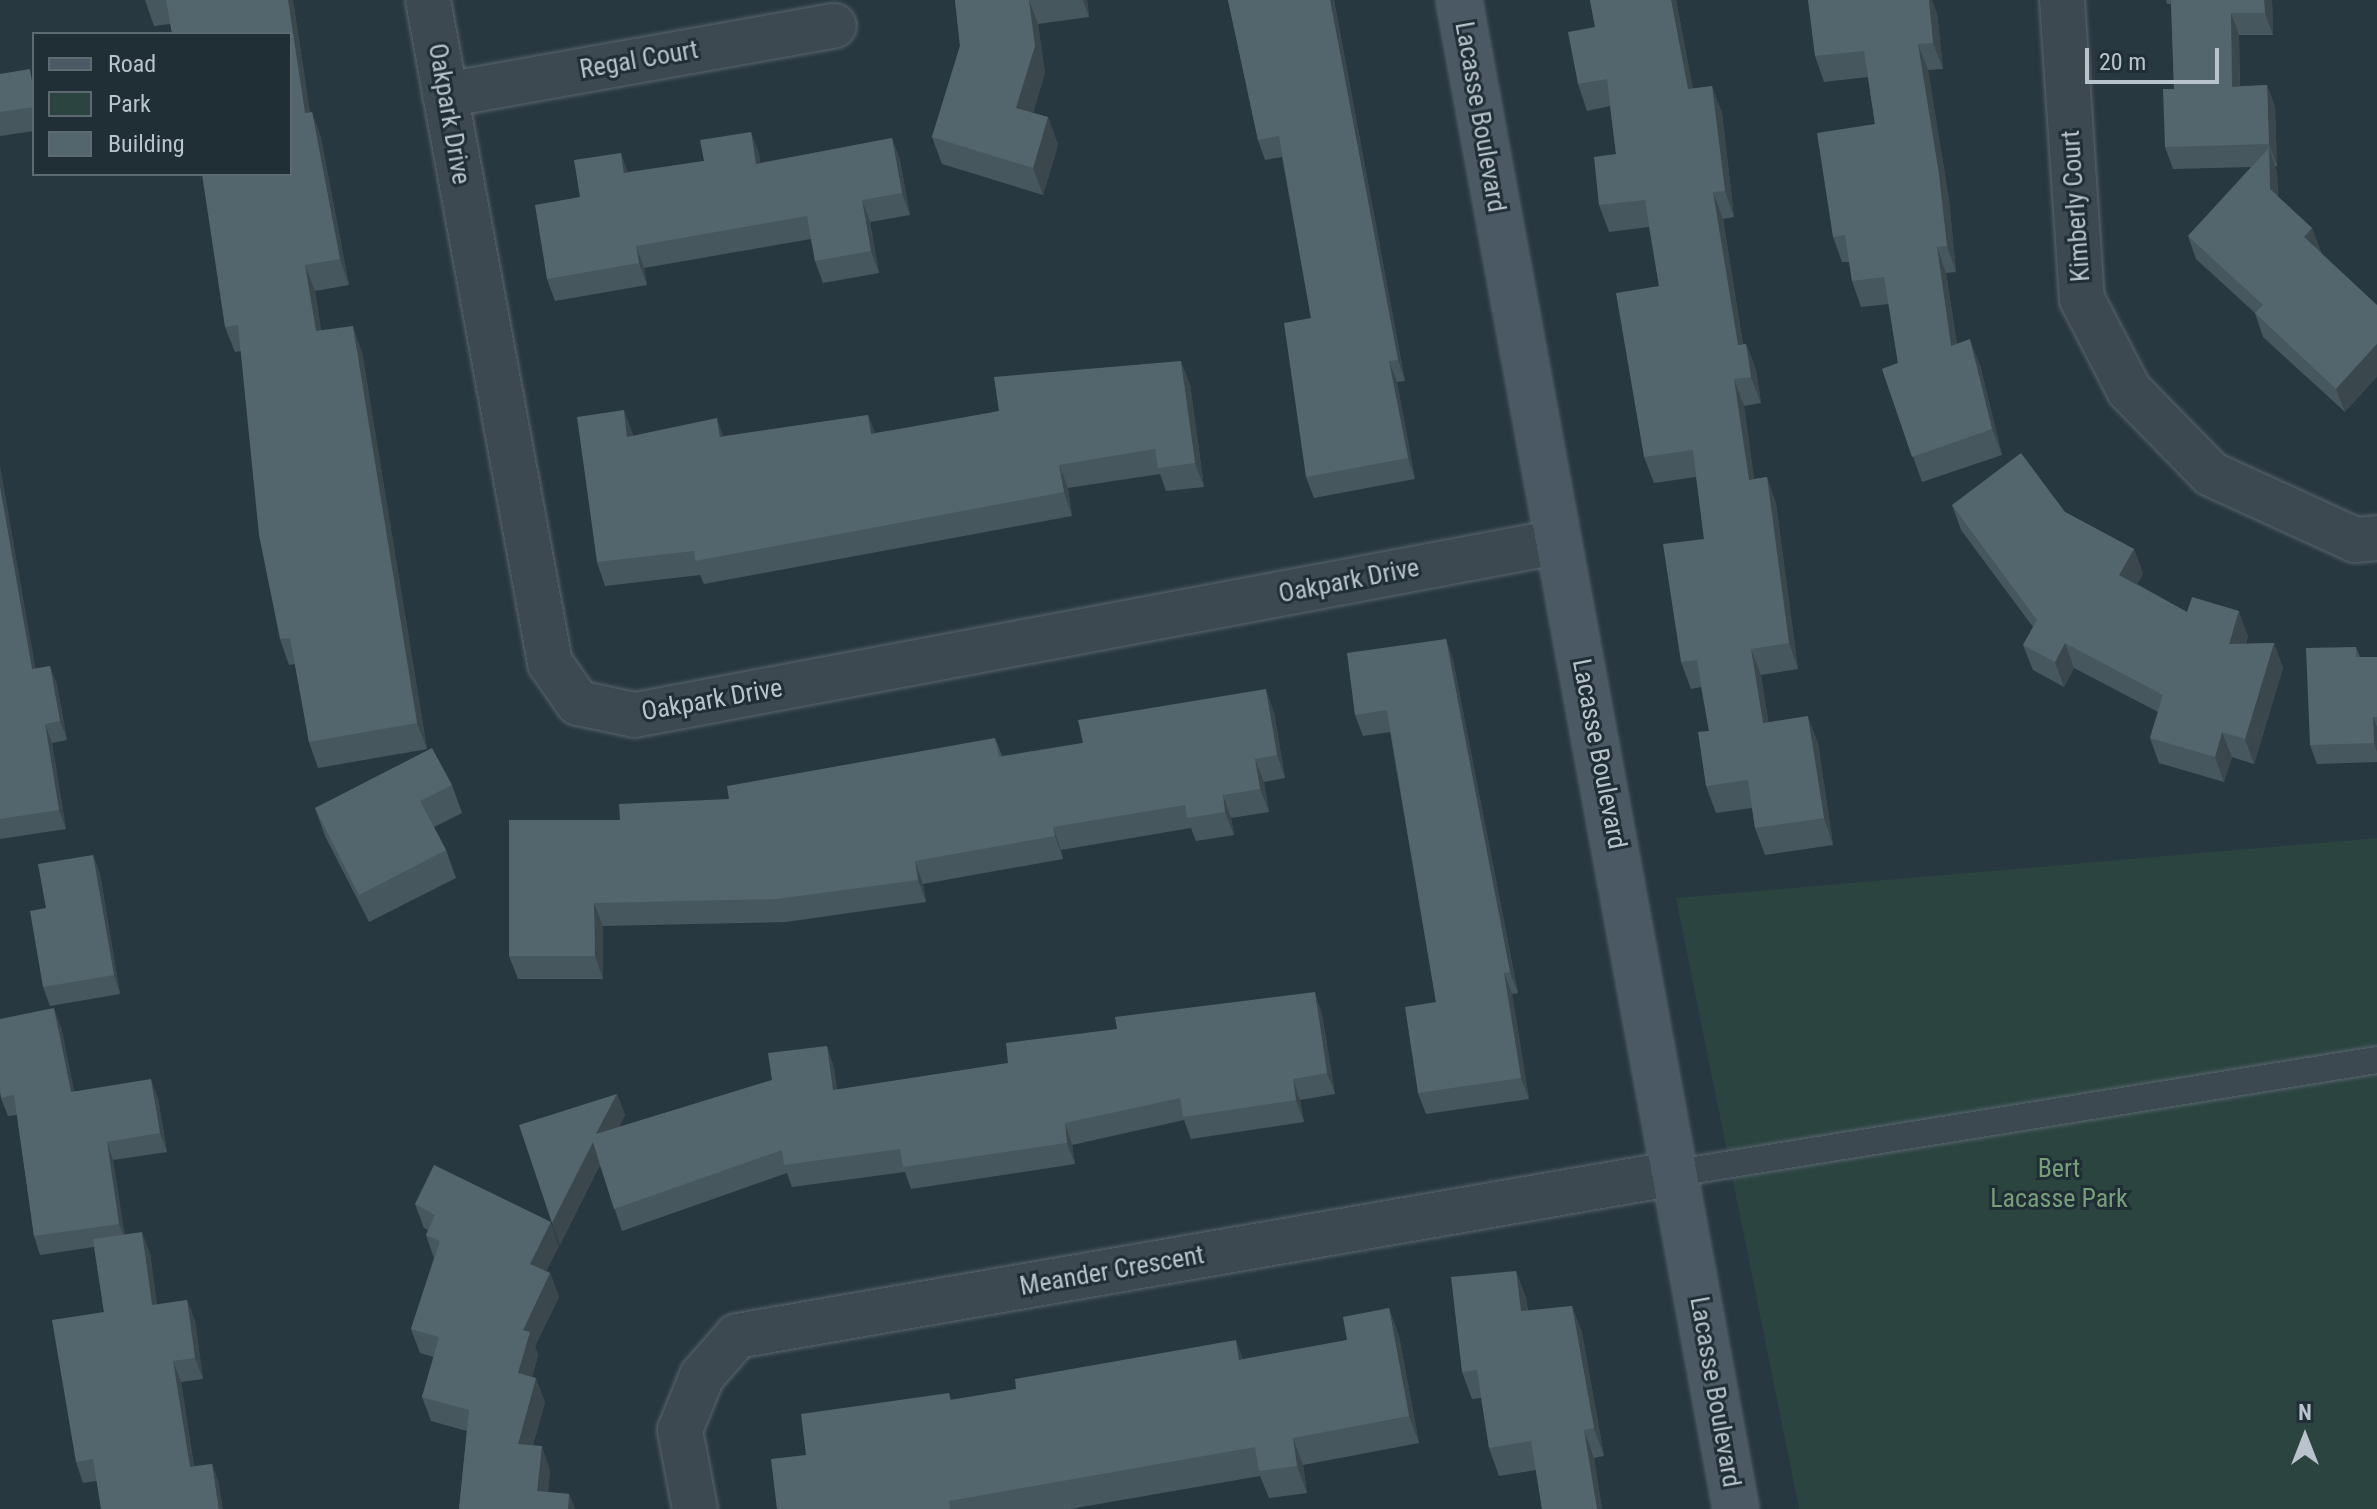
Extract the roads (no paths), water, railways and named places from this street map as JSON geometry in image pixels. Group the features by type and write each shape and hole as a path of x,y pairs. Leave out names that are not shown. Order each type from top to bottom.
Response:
{"street":[{"name":"Oakpark Drive","path":"428,0 550,663 578,703 635,715 1557,542"},
{"name":"Lacasse Boulevard","path":"1459,0 1736,1509"},
{"name":"Kimberly Court","path":"2062,0 2082,299 2129,390 2211,474 2355,540 2377,538"},
{"name":"Regal Court","path":"445,95 834,26"},
{"name":"Meander Crescent","path":"695,1509 680,1430 702,1376 737,1336 1676,1173"}],"lane":[{"path":"1676,1173 2377,1060"}],"park label":[{"name":"Bert Lacasse Park","path":"2059,1184"}]}
